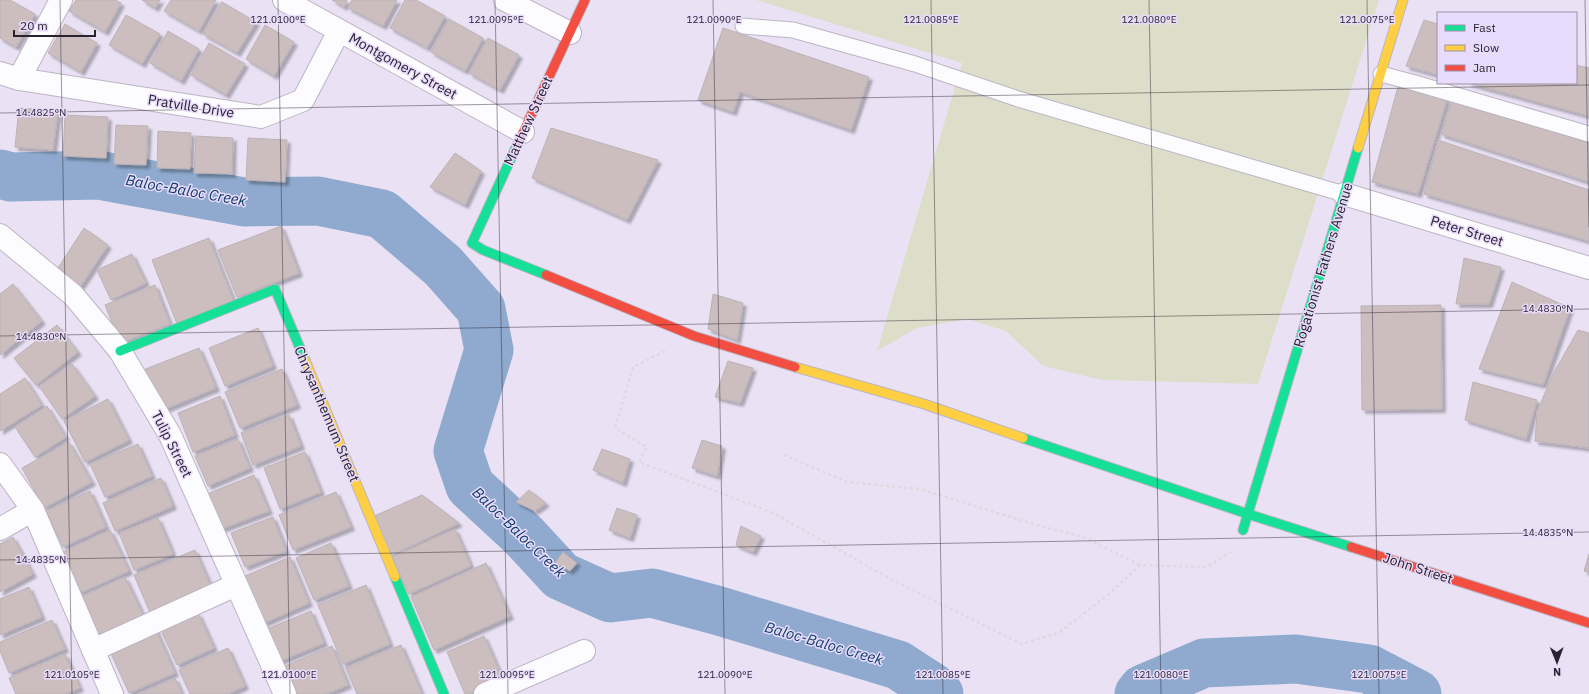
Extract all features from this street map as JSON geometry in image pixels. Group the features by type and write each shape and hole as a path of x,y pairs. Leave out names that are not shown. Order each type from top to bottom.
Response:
{"street":[{"path":"9,76 61,0"},
{"name":"Montgomery Street","path":"284,0 523,132"},
{"path":"505,0 570,34"},
{"name":"Matthew Street","path":"472,243 585,0"},
{"name":"Rogationist Fathers Avenue","path":"1243,530 1403,0"},
{"name":"Pratville Drive","path":"9,76 261,117 303,100 339,31"},
{"name":"Peter Street","path":"1344,194 1589,268"},
{"name":"Tulip Street","path":"0,235 74,295 120,351 170,435 285,694"},
{"name":"John Street","path":"472,243 483,250 694,336 872,390 924,404 1248,514 1589,623"},
{"name":"Chrysanthemum Street","path":"120,351 275,289 444,694"},
{"path":"0,464 33,510 112,694"},
{"path":"0,529 33,510"},
{"path":"93,650 236,585"},
{"path":"486,694 584,651"}],"lane":[{"path":"744,26 793,30 915,64 1018,100 1344,194"},
{"path":"1381,74 1589,134"}],"path":[{"path":"634,367 615,428 647,447 639,462 773,513 891,579 1022,644 1060,632 1110,594 1140,565"},
{"path":"784,455 847,482 920,489 1033,524 1083,537 1140,565 1208,567 1231,552 1240,539 1243,530"}],"green space":[{"path":"756,0 1379,0 1258,384 1102,380 1043,366 1006,331 967,319 917,328 877,351 962,63"}],"building":[{"path":"0,0 10,0 35,14 16,47 0,38"},
{"path":"76,0 115,0 121,3 105,32 69,11"},
{"path":"142,0 160,0 155,8"},
{"path":"171,0 216,0 199,31 164,11"},
{"path":"332,0 347,0 344,7"},
{"path":"352,0 397,0 383,26 348,8"},
{"path":"405,0 416,0 445,16 427,48 390,28"},
{"path":"222,2 256,22 237,53 203,34"},
{"path":"126,15 160,34 142,64 109,45"},
{"path":"449,19 483,38 465,71 431,52"},
{"path":"1424,20 1437,24 1437,75 1406,66"},
{"path":"65,24 97,43 81,72 48,53"},
{"path":"265,25 294,42 274,76 246,59"},
{"path":"723,28 869,77 851,130 740,92 733,112 698,100"},
{"path":"168,31 199,49 181,81 150,63"},
{"path":"488,38 519,55 500,90 469,73"},
{"path":"209,43 245,64 226,95 191,75"},
{"path":"1577,65 1589,68 1589,116 1472,84 1577,84"},
{"path":"1399,83 1447,99 1418,194 1372,182"},
{"path":"1452,101 1589,143 1589,182 1441,134"},
{"path":"19,108 58,111 53,150 15,147"},
{"path":"65,115 108,117 106,158 63,156"},
{"path":"116,125 148,126 146,165 114,164"},
{"path":"551,128 658,160 627,220 532,178"},
{"path":"158,131 191,133 190,169 157,168"},
{"path":"196,136 233,138 232,174 194,173"},
{"path":"248,138 287,140 285,182 246,180"},
{"path":"1438,140 1589,190 1589,241 1424,194"},
{"path":"455,153 481,171 465,205 430,187"},
{"path":"281,226 299,273 237,297 218,250"},
{"path":"84,228 108,245 80,287 56,271"},
{"path":"209,238 234,302 177,324 152,260"},
{"path":"132,254 146,283 111,300 97,270"},
{"path":"1464,258 1501,267 1489,304 1456,304"},
{"path":"1512,282 1570,308 1543,385 1479,369"},
{"path":"13,284 42,321 0,355 0,294"},
{"path":"155,285 170,324 120,343 105,305"},
{"path":"713,294 743,303 737,340 708,329"},
{"path":"1441,305 1442,409 1362,410 1361,306"},
{"path":"57,325 78,352 36,385 14,358"},
{"path":"258,328 273,366 225,386 209,348"},
{"path":"1578,330 1589,333 1589,448 1535,441 1537,412 1553,374"},
{"path":"199,348 216,388 160,411 143,370"},
{"path":"728,361 753,368 740,403 715,397"},
{"path":"72,364 95,396 62,419 39,386"},
{"path":"282,369 297,405 240,428 225,392"},
{"path":"25,378 42,405 0,431 0,394"},
{"path":"1473,382 1537,400 1526,439 1465,420"},
{"path":"220,396 235,435 193,452 178,413"},
{"path":"108,399 129,440 85,462 64,421"},
{"path":"47,406 66,437 35,457 15,427"},
{"path":"289,415 301,446 253,465 241,433"},
{"path":"238,439 250,468 208,486 195,456"},
{"path":"702,440 722,446 717,476 692,468"},
{"path":"69,442 92,482 44,508 22,468"},
{"path":"138,444 152,476 105,497 90,464"},
{"path":"602,449 630,459 623,483 593,470"},
{"path":"305,452 321,492 280,509 264,468"},
{"path":"254,475 269,511 221,529 207,494"},
{"path":"161,478 173,506 115,531 103,503"},
{"path":"529,490 546,503 535,511 516,502"},
{"path":"90,491 106,527 63,547 46,511"},
{"path":"336,492 351,527 293,550 279,515"},
{"path":"422,495 459,523 390,556 372,517"},
{"path":"617,508 637,515 630,538 609,530"},
{"path":"273,517 286,551 245,567 231,533"},
{"path":"158,518 173,554 134,570 119,533"},
{"path":"741,526 761,536 753,552 736,545"},
{"path":"455,529 471,566 409,594 392,557"},
{"path":"110,530 129,571 78,594 59,554"},
{"path":"13,537 33,574 0,592 0,544"},
{"path":"331,543 349,586 314,600 296,558"},
{"path":"195,550 212,589 151,615 134,575"},
{"path":"563,552 577,563 570,571 555,563"},
{"path":"1589,554 1589,573 1584,571"},
{"path":"290,557 309,603 264,623 245,576"},
{"path":"486,563 510,616 434,650 411,597"},
{"path":"125,577 143,615 98,635 80,597"},
{"path":"366,585 390,644 343,664 318,605"},
{"path":"29,587 42,617 0,635 0,599"},
{"path":"311,611 324,643 280,661 267,629"},
{"path":"198,613 214,648 177,665 161,630"},
{"path":"52,620 65,649 9,673 0,651 0,642"},
{"path":"155,628 175,673 129,693 109,649"},
{"path":"484,636 503,680 469,694 465,694 447,652"},
{"path":"401,645 422,694 357,694 346,668"},
{"path":"332,646 348,685 326,694 297,694 285,666"},
{"path":"228,648 245,686 228,694 190,694 179,670"},
{"path":"65,654 80,688 65,694 16,694 9,678"},
{"path":"175,678 182,694 139,694"}],"waterway":[{"name":"Baloc-Baloc Creek","path":"0,174 11,177 98,175 244,202 318,201 382,214 443,266 481,309 489,350 458,451 470,486 523,535 561,576 610,598 652,593 716,610 898,665 932,687 939,694"},
{"name":"Baloc-Baloc Creek","path":"1139,694 1143,689 1204,663 1296,659 1369,669 1417,694"}],"traffic: fast":[{"path":"519,141 472,243 483,250 546,275"},
{"path":"1243,530 1358,148"},
{"path":"120,351 275,289 305,360"},
{"path":"1023,438 1351,547"},
{"path":"395,577 444,694"}],"traffic: slow":[{"path":"1358,148 1403,0"},
{"path":"305,360 395,577"},
{"path":"795,367 924,404 1023,438"}],"traffic: jam":[{"path":"519,141 585,0"},
{"path":"546,275 694,336 795,367"},
{"path":"1351,547 1589,623"}]}
